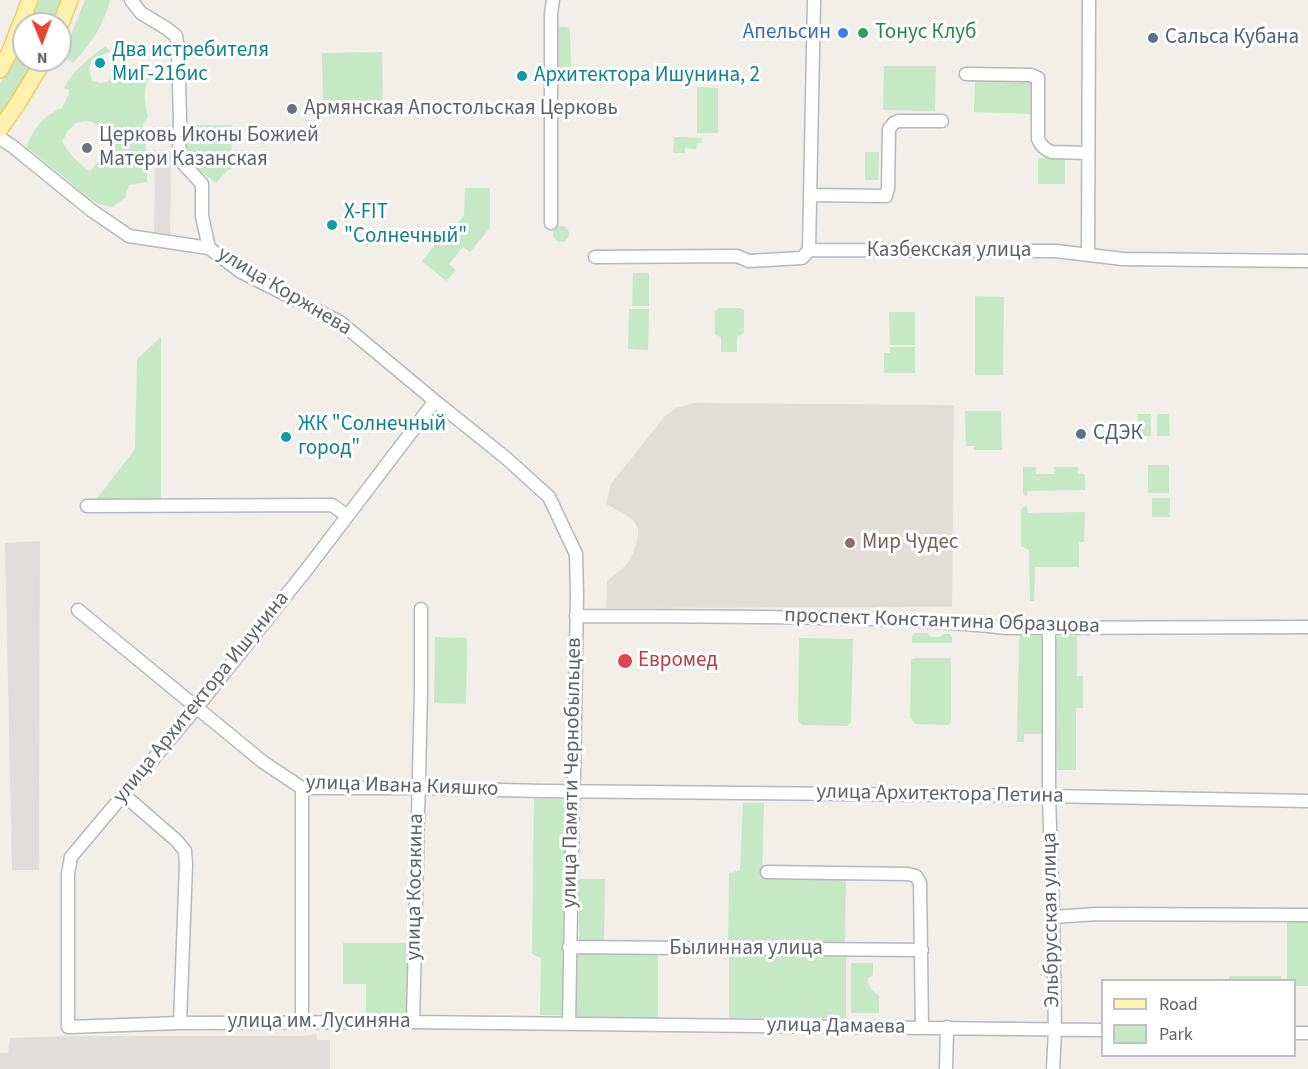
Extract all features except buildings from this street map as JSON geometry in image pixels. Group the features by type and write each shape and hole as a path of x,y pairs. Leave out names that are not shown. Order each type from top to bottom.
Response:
{"main road":[{"path":"0,70 30,0"},
{"path":"0,129 36,72"},
{"path":"0,122 12,111"}],"street":[{"name":"улица Коржнева","path":"131,0 141,13 176,36 181,161 202,184 202,216 209,248 241,272 340,322 540,488 549,497 563,525"},
{"path":"551,223 551,14 553,0"},
{"path":"809,250 814,0"},
{"path":"1088,255 1089,0"},
{"path":"966,74 1031,75 1038,78 1038,139 1040,143 1047,151 1088,153"},
{"path":"810,195 886,196 891,126 898,121 942,121"},
{"path":"0,138 91,210 129,236 209,248"},
{"name":"Казбекская улица","path":"595,257 736,256 749,261 802,258 809,250 1056,251 1123,259 1308,261"},
{"name":"улица Архитектора Ишунина","path":"68,1027 68,874 71,857 197,707 435,401"},
{"path":"87,506 332,505 346,515"},
{"name":"улица Памяти Чернобыльцев","path":"563,525 576,554 569,1024"},
{"name":"улица Ивана Кияшко","path":"78,609 263,762 302,788 573,792"},
{"name":"улица Косякина","path":"413,1022 421,609"},
{"name":"проспект Константина Образцова","path":"576,616 896,620 959,622 1007,628 1308,627"},
{"name":"Эльбрусская улица","path":"1049,628 1049,796 1055,1030 1053,1069"},
{"path":"302,788 302,1022"},
{"name":"улица Архитектора Петина","path":"573,792 1049,796 1308,801"},
{"path":"124,795 177,841 185,851 180,1023"},
{"path":"767,872 916,876 920,883 922,1028"},
{"path":"1053,917 1097,914 1308,915"},
{"name":"Былинная улица","path":"569,947 922,950"},
{"name":"улица им. Лусиняна","path":"68,1027 302,1022 569,1024"},
{"name":"улица Дамаева","path":"569,1024 1101,1030"},
{"path":"946,1069 947,1028"}],"shaded area":[{"path":"155,151 171,151 170,241 154,240"},
{"path":"694,403 954,405 952,607 606,608 607,581 630,560 638,538 638,529 634,521 606,504 611,484 665,416 676,408"},
{"path":"40,541 39,870 12,870 5,543"},
{"path":"316,1034 317,1040 330,1040 330,1069 0,1069 0,1053 8,1053 10,1038 303,1036"}],"green space":[{"path":"40,0 62,0 58,12 35,12"},
{"path":"85,0 110,0 96,34 73,63 72,32"},
{"path":"569,28 570,32 571,70 565,77 557,75 557,29"},
{"path":"106,46 110,52 91,61 89,69 92,81 101,83 109,81 112,75 128,72 149,74 145,88 148,117 143,124 146,139 147,182 129,185 125,198 112,207 99,204 84,195 27,148 40,124 62,108 69,93 69,90 64,88 72,75 82,64","holes":["86,121 101,128 104,139 112,145 112,153 90,171 74,158 62,142 67,132 76,123"]},
{"path":"382,52 383,111 323,112 322,53"},
{"path":"12,61 12,72 28,72 0,114 0,84"},
{"path":"884,66 936,66 935,111 883,110"},
{"path":"975,80 1034,82 1033,114 974,112"},
{"path":"697,87 718,88 718,133 697,133"},
{"path":"189,125 232,125 231,163 240,163 227,171 216,183 190,161 186,148 186,128"},
{"path":"674,137 702,138 702,143 697,143 696,149 685,148 685,153 673,153"},
{"path":"865,152 879,152 878,180 865,180"},
{"path":"1038,158 1065,158 1065,184 1038,184"},
{"path":"465,188 490,188 490,228 470,252 463,247 449,264 456,270 446,281 422,261 451,226 454,228 464,215"},
{"path":"561,226 567,228 569,234 567,240 561,242 555,240 553,234 555,228"},
{"path":"633,273 649,273 649,306 632,306"},
{"path":"975,296 1004,297 1003,375 975,375"},
{"path":"719,308 744,310 744,333 737,337 737,352 721,352 721,337 715,335 715,311"},
{"path":"629,309 649,309 648,350 628,349"},
{"path":"889,312 915,312 915,345 890,345"},
{"path":"161,337 161,500 95,501 135,449 137,359"},
{"path":"890,347 915,347 915,373 884,373 884,353 890,353"},
{"path":"965,411 1001,411 1002,450 974,450 974,446 966,446"},
{"path":"1138,414 1151,414 1151,436 1139,436"},
{"path":"1157,414 1169,414 1170,436 1157,436"},
{"path":"1148,465 1169,465 1169,493 1148,493"},
{"path":"1023,467 1036,467 1036,474 1054,474 1054,467 1078,467 1078,474 1085,474 1085,490 1028,491 1027,496 1024,495"},
{"path":"1152,498 1170,498 1170,517 1152,517"},
{"path":"1027,506 1028,513 1085,512 1084,542 1079,542 1079,567 1035,567 1034,601 1030,601 1029,550 1021,546 1021,510"},
{"path":"915,633 927,633 931,637 950,634 952,643 912,643 912,636"},
{"path":"1021,636 1040,636 1044,640 1044,734 1024,734 1024,742 1017,742 1019,639"},
{"path":"1059,636 1077,636 1077,676 1083,676 1083,708 1076,708 1076,770 1057,770 1056,640"},
{"path":"435,637 467,638 466,704 434,703"},
{"path":"799,638 853,639 851,722 847,726 802,725 798,721"},
{"path":"949,658 951,660 951,722 948,725 916,724 910,718 911,660"},
{"path":"534,799 570,799 568,1015 540,1015 541,958 532,954"},
{"path":"743,803 764,803 762,875 846,877 845,945 728,943 729,873 740,870"},
{"path":"579,879 605,879 604,942 579,942"},
{"path":"1287,920 1308,920 1308,986 1296,986 1296,979 1287,979"},
{"path":"343,943 412,943 412,1015 366,1016 366,984 343,984"},
{"path":"576,953 658,953 658,1020 576,1020"},
{"path":"729,955 846,956 846,1018 729,1018"},
{"path":"851,963 873,963 873,975 868,978 868,981 879,996 879,1013 851,1013"},
{"path":"1229,976 1281,976 1281,979 1229,979"}],"place":[{"name":"Апельсин","path":"843,33"},
{"name":"Тонус Клуб","path":"863,33"},
{"name":"Сальса Кубана","path":"1153,38"},
{"name":"Два истребителя МиГ-21бис","path":"100,63"},
{"name":"Архитектора Ишунина, 2","path":"522,76"},
{"name":"Армянская Апостольская Церковь","path":"292,109"},
{"name":"Церковь Иконы Божией Матери Казанская","path":"87,148"},
{"name":"X-FIT \"Солнечный\"","path":"332,225"},
{"name":"СДЭК","path":"1081,434"},
{"name":"ЖК \"Солнечный город\"","path":"286,437"},
{"name":"Мир Чудес","path":"850,543"},
{"name":"Евромед","path":"625,661"}]}
